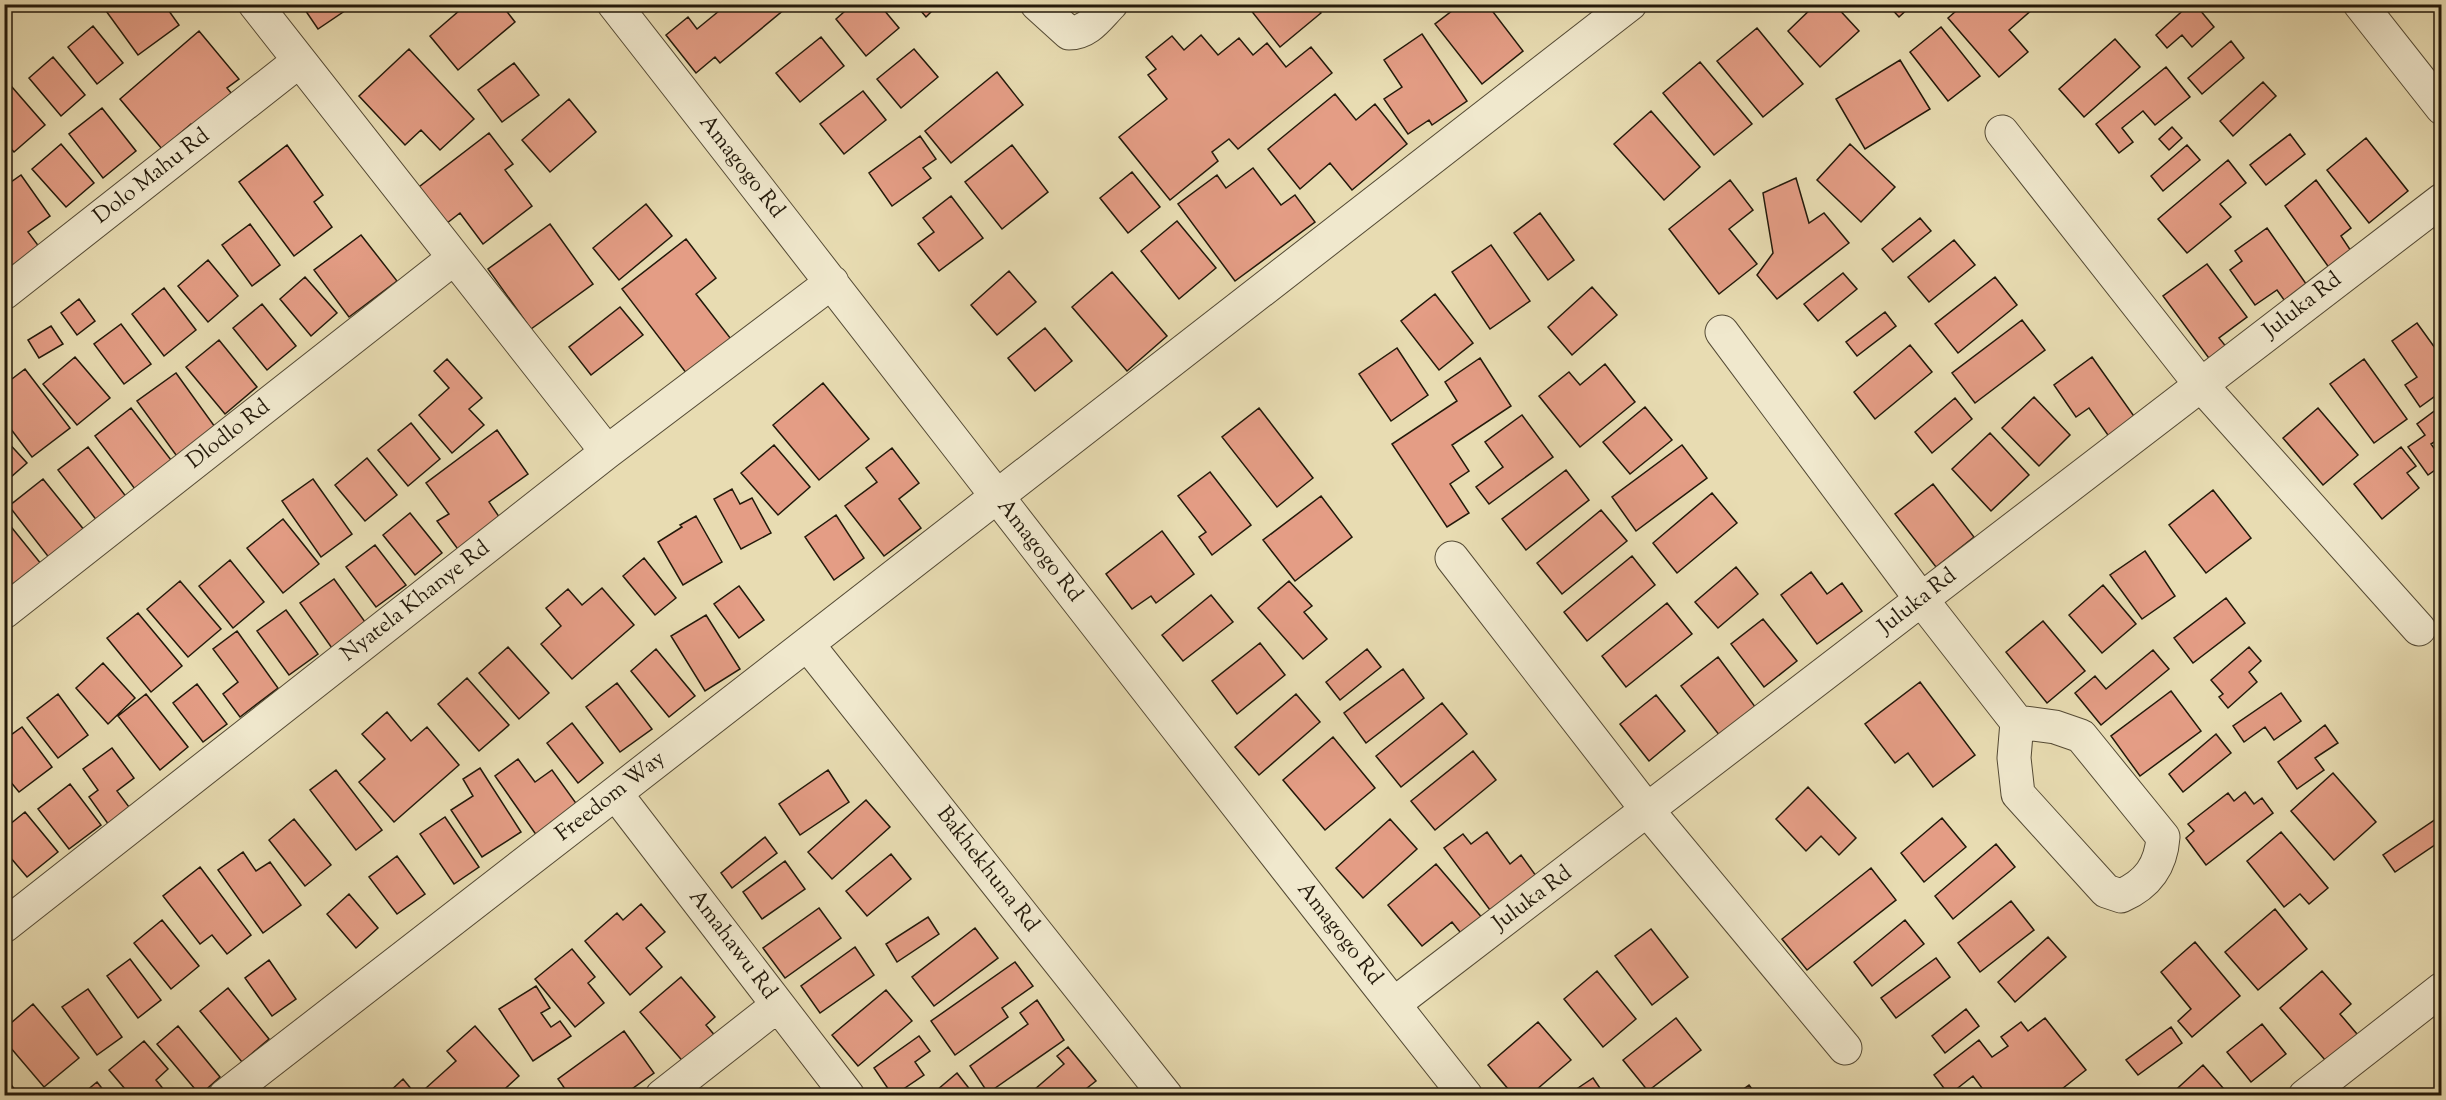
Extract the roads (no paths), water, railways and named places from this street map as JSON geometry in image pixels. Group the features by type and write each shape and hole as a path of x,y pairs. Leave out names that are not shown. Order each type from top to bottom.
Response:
{"street":[{"path":"255,4 607,452"},
{"name":"Amagogo Rd","path":"614,4 996,496 1467,1095"},
{"path":"1037,4 1068,33 1078,33 1086,30 1112,4"},
{"name":"Freedom Way","path":"225,1095 808,645 996,496 1630,4"},
{"path":"2360,4 2442,108"},
{"name":"Dolo Mahu Rd","path":"4,293 300,61"},
{"path":"2002,132 2200,385 2419,629"},
{"name":"Juluka Rd","path":"1394,1004 2442,200"},
{"name":"Dlodlo Rd","path":"4,612 454,258"},
{"name":"Nyatela Khanye Rd","path":"4,926 607,452 832,282"},
{"path":"1722,332 1921,599 2017,722 2014,758 2018,794 2106,891 2121,896 2133,891 2156,869 2162,854 2163,837 2081,736 2055,727 2017,722"},
{"path":"1452,558 1648,811 1845,1048"},
{"name":"Bakhekhuna Rd","path":"808,645 1166,1095"},
{"name":"Amahawu Rd","path":"616,794 848,1095"},
{"path":"2305,1095 2442,989"},
{"path":"662,1095 778,1005"}]}
